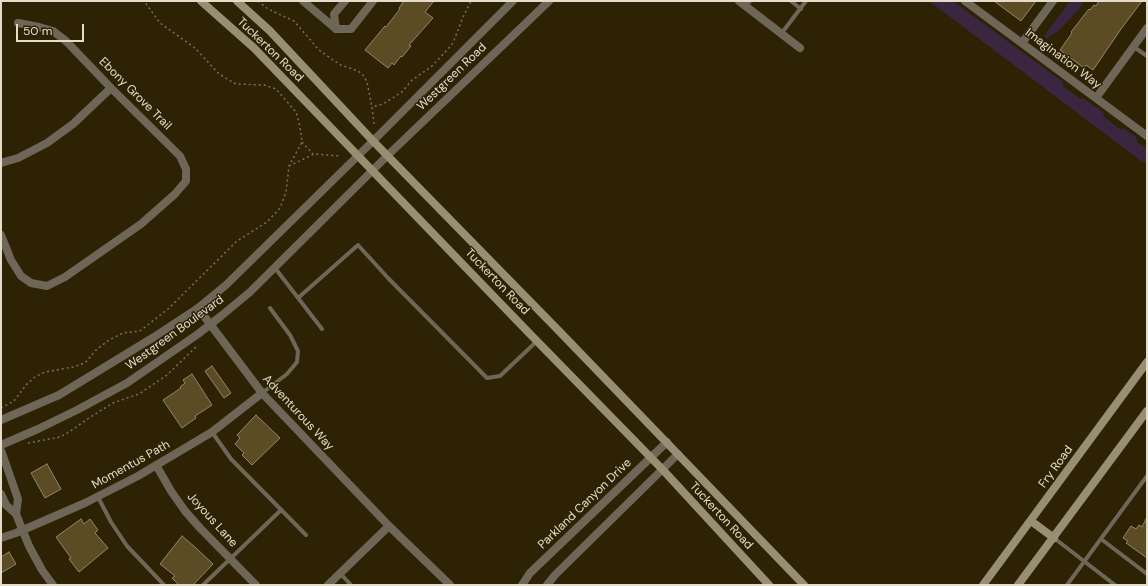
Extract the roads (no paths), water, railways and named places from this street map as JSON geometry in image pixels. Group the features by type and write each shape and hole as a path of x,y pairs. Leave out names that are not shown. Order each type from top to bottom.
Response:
{"main road":[{"name":"Tuckerton Road","path":"201,1 254,48 663,470 769,585"},
{"name":"Tuckerton Road","path":"237,1 270,31 387,156 667,442 804,585"},
{"name":"Fry Road","path":"984,585 1147,362"},
{"path":"1018,585 1146,413"},
{"path":"1031,521 1054,538"}],"street":[{"path":"302,1 336,29 351,29 373,1"},
{"path":"336,29 334,14 345,1"},
{"name":"Westgreen Road","path":"357,155 373,141 513,1"},
{"name":"Westgreen Road","path":"372,171 549,1"},
{"path":"739,1 748,4 781,34 800,48"},
{"name":"Imagination Way","path":"965,1 1147,136"},
{"path":"1022,42 1053,1"},
{"name":"Ebony Grove Trail","path":"1,235 11,260 21,276 31,283 47,286 65,277 142,224 175,194 186,181 186,169 180,156 66,41 53,31 18,23"},
{"path":"1096,98 1147,28"},
{"path":"1,164 18,158 47,143 73,124 111,88"},
{"name":"Westgreen Boulevard","path":"1,420 59,395 154,337 198,308 226,285 357,155"},
{"name":"Westgreen Boulevard","path":"1,445 38,429 127,383 211,325 250,292 372,171"},
{"name":"Adventurous Way","path":"198,308 262,394 389,526 450,585"},
{"name":"Momentus Path","path":"1,538 85,503 138,476 212,432 262,394"},
{"name":"Parkland Canyon Drive","path":"522,585 530,573 667,442"},
{"path":"1,450 18,499 16,514"},
{"path":"547,585 554,575 678,454"},
{"name":"Joyous Lane","path":"156,465 185,511 256,585"},
{"path":"1,494 6,505 16,514 29,546 42,570 53,585"},
{"path":"328,585 389,526"}],"lane":[{"path":"790,1 801,9"},
{"path":"781,34 806,1"},
{"path":"1133,46 1147,56"},
{"path":"298,298 358,245 388,278 487,378 500,376 537,341"},
{"path":"275,268 322,329"},
{"path":"262,394 287,374 296,362 298,351 290,335 270,308"},
{"path":"212,432 231,459 306,535"},
{"path":"1067,585 1147,476"},
{"path":"98,496 111,522 127,546 164,585"},
{"path":"203,585 281,510"},
{"path":"1054,538 1115,585"},
{"path":"1101,539 1147,574"},
{"path":"340,573 351,585"}]}
